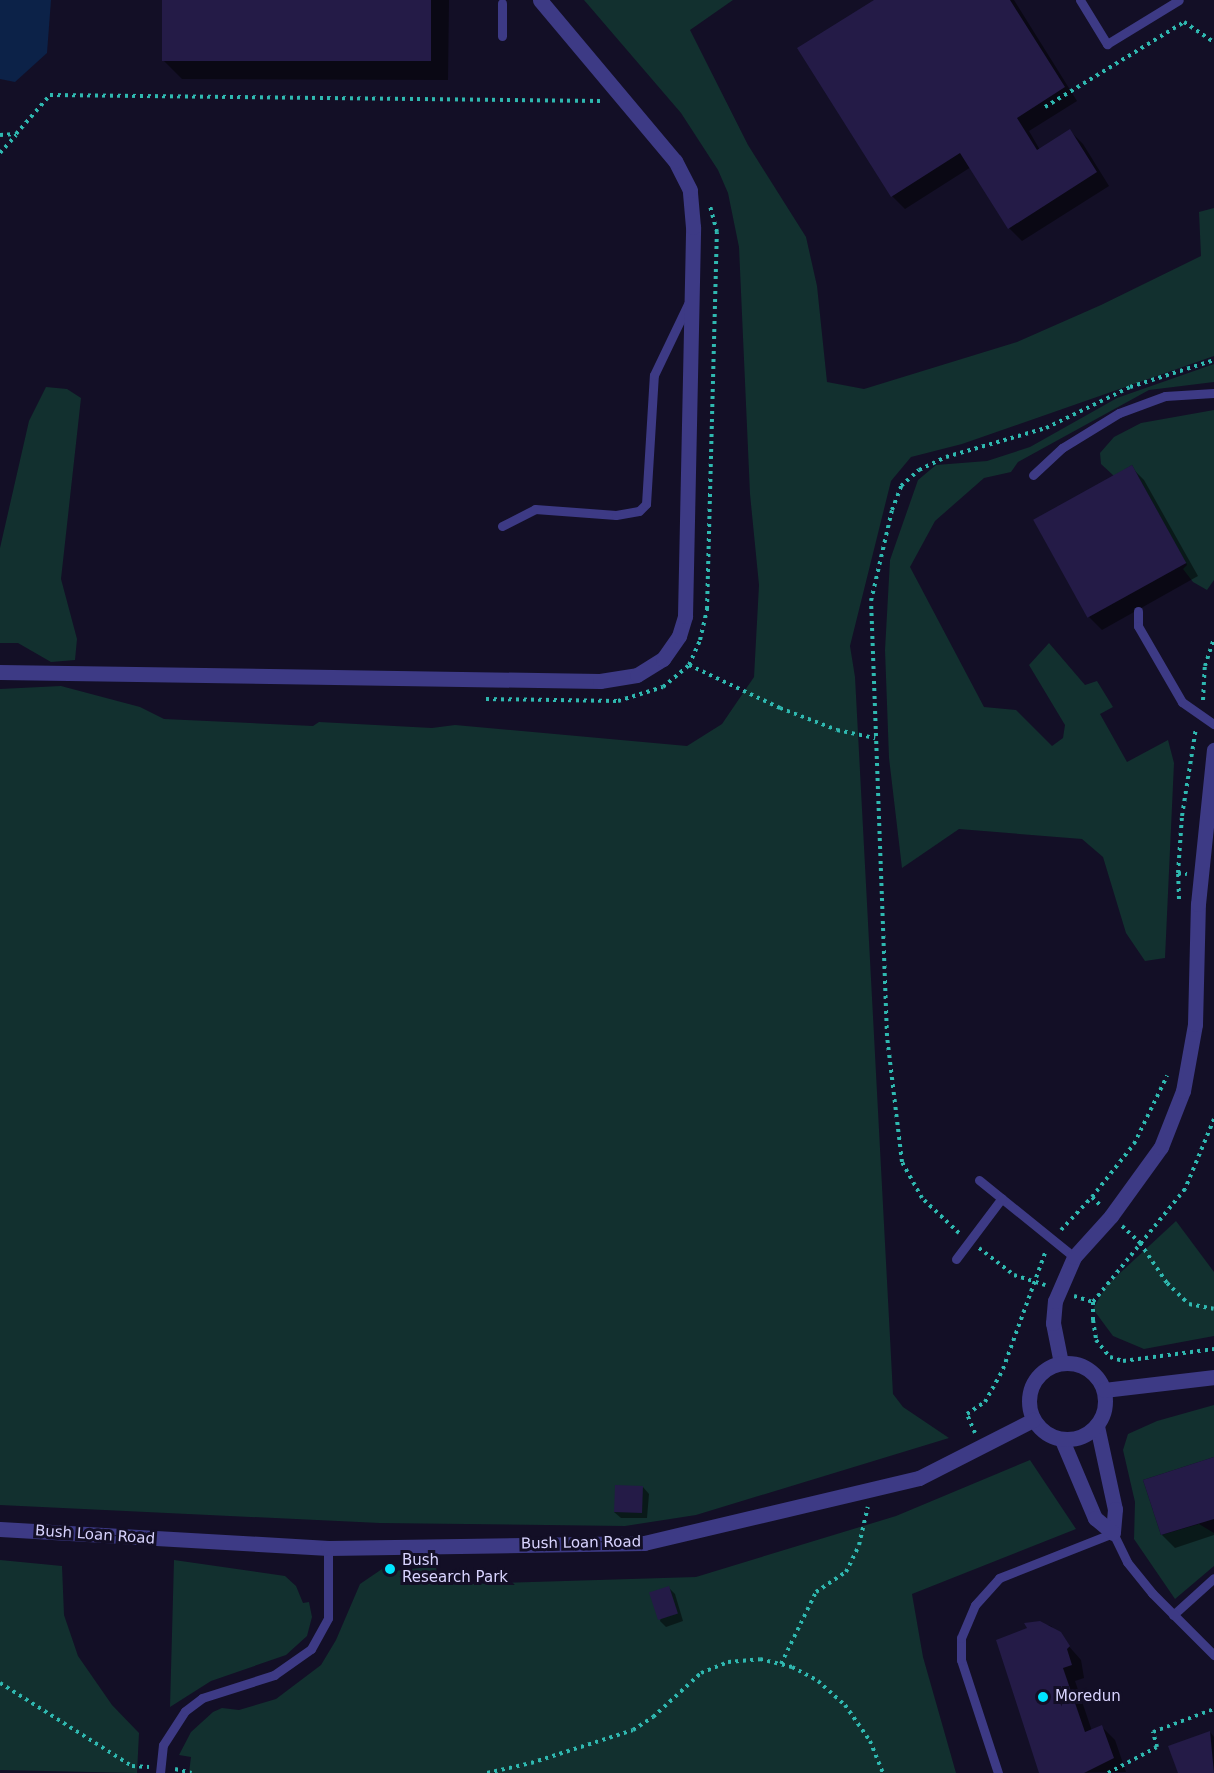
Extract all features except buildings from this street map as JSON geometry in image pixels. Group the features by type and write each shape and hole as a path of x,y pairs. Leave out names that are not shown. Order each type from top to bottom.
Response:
{"street":[{"path":"0,672 600,681 637,675 663,659 679,636 685,616 692,297 690,190 675,161 616,95 540,0"},
{"path":"1061,1363 1053,1323 1055,1301 1074,1257 1111,1216 1161,1147 1183,1091 1195,1024 1201,877 1214,750"},
{"path":"1061,1363 1087,1368 1104,1390 1103,1415 1097,1426 1081,1437 1062,1440 1050,1436 1033,1420 1028,1406 1036,1378 1061,1363"},
{"path":"1104,1390 1214,1377"},
{"name":"Bush Loan Road","path":"0,1529 328,1548 644,1543 919,1478 982,1448 1033,1420"},
{"path":"1097,1426 1115,1509 1113,1533"},
{"path":"1062,1440 1095,1518 1113,1533"}],"lane":[{"path":"1080,0 1107,44 1179,0"},
{"path":"502,1 502,36"},
{"path":"502,526 535,509 616,514 639,511 646,504 654,375 692,297"},
{"path":"1033,476 1062,448 1119,413 1165,396 1214,393"},
{"path":"1138,610 1138,626 1182,702 1198,716 1214,724"},
{"path":"979,1180 1074,1257"},
{"path":"956,1260 1002,1198"},
{"path":"998,1773 961,1660 962,1638 975,1605 999,1578 1113,1533 1127,1562 1173,1614 1214,1655"},
{"path":"160,1770 167,1736 185,1711 202,1698 274,1675 311,1649 328,1618 328,1548"},
{"path":"1173,1614 1214,1578"}],"path":[{"path":"1045,107 1184,22 1214,42"},
{"path":"0,153 50,95 607,101 616,95"},
{"path":"0,135 16,134"},
{"path":"1034,1281 1014,1275 931,1209 910,1182 902,1162 887,1036 872,601 901,486 919,470 946,457 1046,428 1130,387 1214,360"},
{"path":"1180,909 1178,873 1185,789 1205,666 1214,639"},
{"path":"689,664 780,708 837,729 875,738"},
{"path":"1178,873 1201,877"},
{"path":"982,1448 967,1414 990,1395 1034,1281 1053,1240 1092,1197 1147,1123 1170,1067"},
{"path":"1214,1119 1185,1189 1093,1302 1096,1340 1110,1357 1124,1361 1214,1349"},
{"path":"1092,1197 1140,1243 1167,1283 1190,1304 1214,1309"},
{"path":"781,1664 816,1592 846,1572 859,1545 872,1489"},
{"path":"487,1773 531,1763 633,1730 653,1717 701,1673 728,1662 760,1659 781,1664 818,1681 844,1705 870,1741 883,1773"},
{"path":"0,1683 132,1766 192,1773"},
{"path":"1108,1773 1157,1747 1153,1732 1214,1709"}],"green space":[{"path":"584,0 733,0 690,30 748,145 806,237 817,286 827,382 864,389 1017,342 1101,305 1201,256 1199,212 1214,208 1214,356 962,444 911,457 891,481 850,646 855,677 893,1394 903,1407 949,1438 696,1515 625,1526 380,1523 0,1505 0,689 61,686 140,707 164,719 313,726 319,722 432,728 455,725 687,746 722,724 754,677 759,585 750,494 739,247 728,193 718,170 681,113"},
{"path":"1214,364 1214,382 1149,390 1018,462 1011,472 984,478 935,521 910,567 984,707 1016,710 1052,746 1063,738 1065,725 1029,665 1049,643 1085,685 1097,681 1113,707 1100,714 1127,762 1168,740 1174,763 1165,958 1145,961 1126,933 1103,857 1082,839 959,829 902,868 889,758 885,650 890,560 918,480 936,465 987,461 1030,447 1117,398"},
{"path":"46,387 67,389 81,398 61,579 77,639 75,660 51,662 18,643 0,643 0,548 29,421"},
{"path":"1214,410 1214,580 1207,590 1193,582 1183,569 1187,565 1132,465 1114,476 1101,464 1100,453 1114,437 1141,423"},
{"path":"1176,1221 1214,1272 1214,1336 1144,1349 1113,1336 1093,1309 1106,1286"},
{"path":"1214,1405 1214,1457 1143,1480 1161,1535 1199,1524 1214,1533 1214,1566 1175,1599 1134,1539 1135,1502 1123,1450 1128,1434 1157,1421"},
{"path":"1030,1460 1076,1529 912,1594 923,1657 956,1773 189,1773 191,1757 179,1755 191,1732 213,1712 222,1708 239,1710 276,1699 321,1665 336,1640 360,1584 385,1567 386,1572 436,1566 438,1585 696,1577 896,1516"},
{"path":"0,1560 62,1566 64,1615 78,1656 112,1705 139,1733 137,1773 0,1770"},
{"path":"174,1560 285,1576 296,1586 303,1603 309,1602 312,1617 307,1636 286,1655 211,1681 170,1707"}],"water":[{"path":"0,0 51,0 47,53 15,82 0,79"}],"place":[{"name":"Bush Research Park","path":"390,1569"},
{"name":"Moredun","path":"1043,1697"}]}
